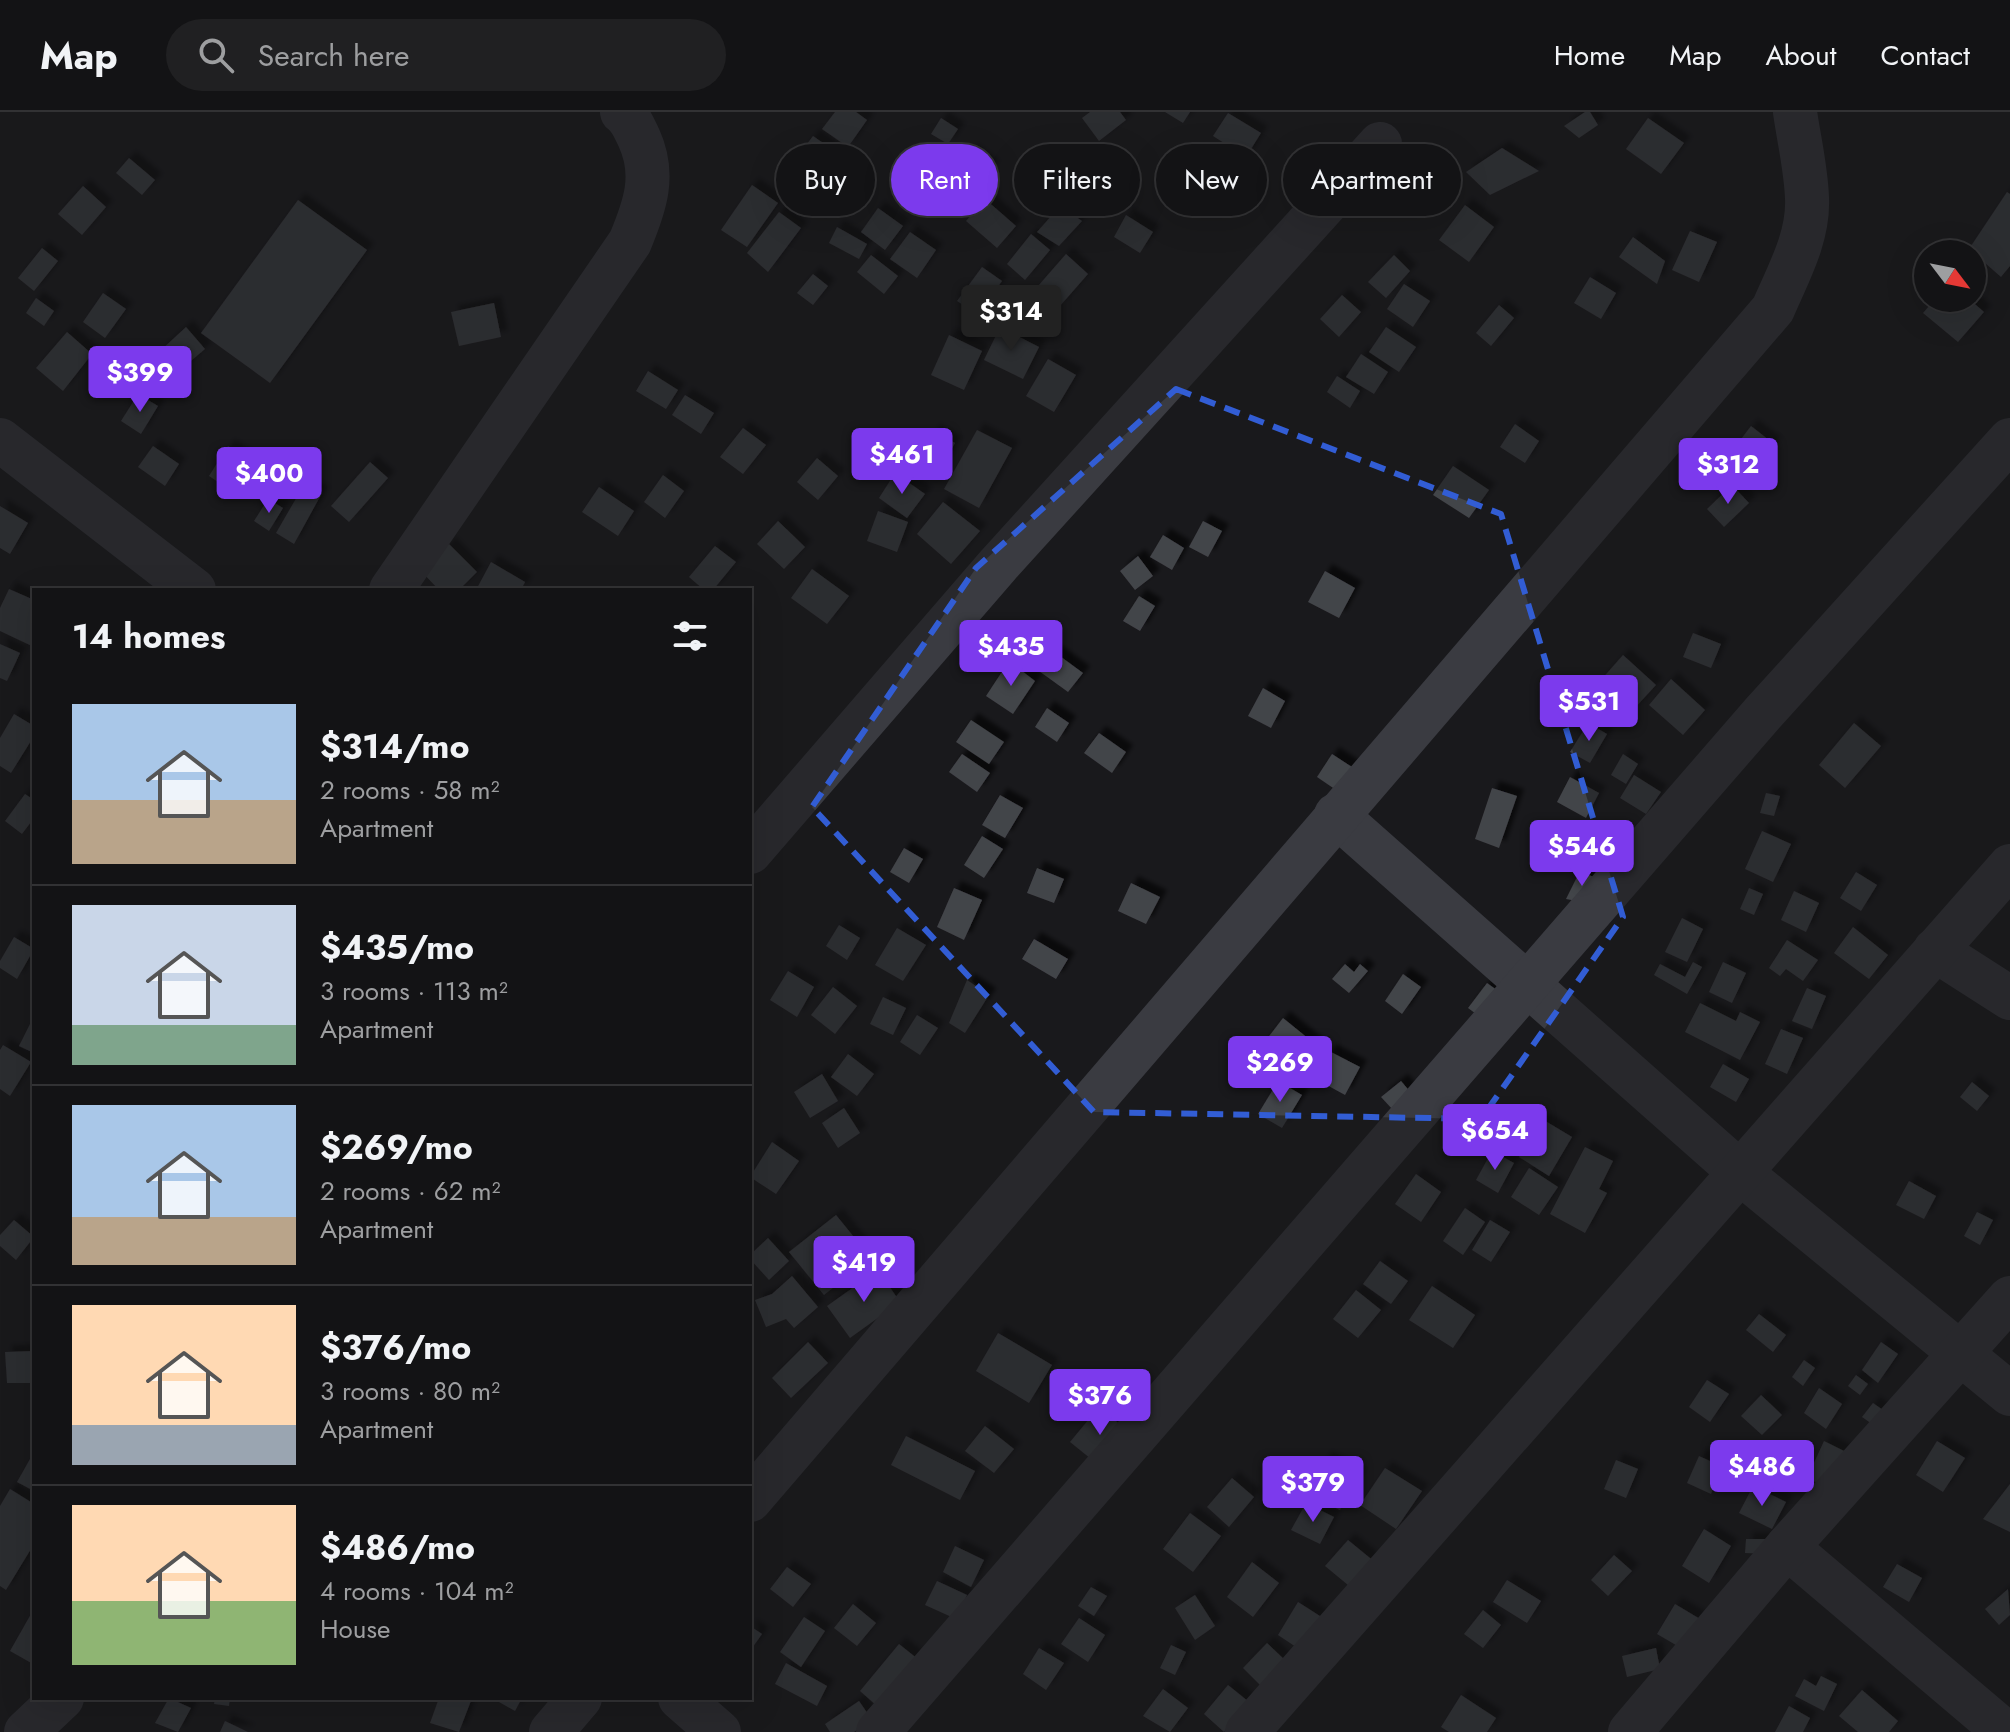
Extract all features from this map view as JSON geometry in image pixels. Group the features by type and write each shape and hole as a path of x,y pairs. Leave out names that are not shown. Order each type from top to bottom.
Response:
{"street":[{"path":"392,588 630,242 648,198 648,158 629,117 622,112"},
{"path":"752,1498 1773,309 1801,241 1806,215 1807,197 1795,112"},
{"path":"752,850 999,564 1315,216"},
{"path":"0,440 191,588"},
{"path":"878,1732 1763,713 2010,440"},
{"path":"1336,815 1742,1174 2010,1394"},
{"path":"1247,1732 1742,1174 2010,866"},
{"path":"1935,950 2010,998"},
{"path":"1630,1732 1787,1547 2010,1298"},
{"path":"1787,1547 2005,1732"},
{"path":"26,1732 60,1700"},
{"path":"551,1732 578,1700"},
{"path":"682,1700 719,1732"}],"highlighted area":[{"path":"1176,389 1501,514 1623,917 1481,1119 1094,1112 812,807 976,568"}],"building":[{"path":"835,112 856,112 867,120 850,144 844,144 822,129"},
{"path":"1090,112 1120,112 1126,120 1099,141 1082,118"},
{"path":"1165,112 1190,112 1183,123"},
{"path":"1590,112 1598,125 1579,138 1564,126"},
{"path":"1228,113 1261,133 1254,144 1226,144 1213,136"},
{"path":"941,118 958,129 948,144 931,134"},
{"path":"1648,118 1684,143 1661,174 1626,149"},
{"path":"813,136 824,144 807,144"},
{"path":"1502,148 1539,171 1490,195 1466,172"},
{"path":"129,158 155,180 142,195 116,173"},
{"path":"752,185 776,202 747,247 721,230"},
{"path":"83,186 106,207 82,235 58,214"},
{"path":"2007,192 2010,194 2010,266 2001,277 1986,264 1986,240 1975,240"},
{"path":"298,200 367,250 270,383 201,333"},
{"path":"1465,205 1494,227 1469,262 1439,240 1457,216 1461,216"},
{"path":"878,208 903,226 885,250 861,232"},
{"path":"998,210 1016,226 997,248 966,221 970,216 998,216"},
{"path":"776,216 784,216 801,228 768,272 747,253"},
{"path":"1051,216 1075,216 1082,221 1059,246 1037,232"},
{"path":"1125,216 1153,232 1140,253 1114,237"},
{"path":"837,227 867,244 859,259 829,243"},
{"path":"1690,231 1717,242 1699,282 1672,270"},
{"path":"910,232 936,250 917,278 890,259"},
{"path":"1031,234 1050,250 1025,280 1007,264"},
{"path":"1633,237 1665,261 1657,284 1619,257"},
{"path":"42,248 58,261 34,291 18,278"},
{"path":"1066,254 1088,274 1060,306 1038,286"},
{"path":"871,255 898,276 884,294 857,272"},
{"path":"1394,255 1410,271 1386,298 1368,282"},
{"path":"982,267 1002,281 978,315 957,301"},
{"path":"813,274 828,286 813,305 797,293"},
{"path":"1590,277 1616,293 1601,319 1574,303"},
{"path":"1404,284 1430,301 1413,327 1387,309"},
{"path":"103,293 126,309 105,338 83,322"},
{"path":"1342,295 1361,312 1339,337 1320,319"},
{"path":"36,298 54,311 44,326 26,313"},
{"path":"494,303 501,337 459,346 451,312"},
{"path":"1499,305 1514,318 1491,346 1476,333"},
{"path":"1924,312 1984,312 1958,342"},
{"path":"186,327 205,349 178,372 160,351"},
{"path":"1000,327 1039,347 1023,379 984,360"},
{"path":"1386,327 1416,347 1399,372 1369,352"},
{"path":"67,332 92,354 63,391 36,368"},
{"path":"949,335 982,351 964,390 931,375"},
{"path":"1361,354 1388,372 1374,394 1346,377"},
{"path":"1048,359 1076,375 1054,412 1026,396"},
{"path":"648,371 678,390 666,409 636,391"},
{"path":"1337,376 1360,391 1350,408 1327,392"},
{"path":"138,394 158,406 141,434 121,421"},
{"path":"685,395 714,413 701,434 672,415"},
{"path":"1515,424 1539,441 1525,463 1500,447"},
{"path":"1751,426 1774,444 1759,464 1735,447"},
{"path":"743,428 766,445 743,474 720,457"},
{"path":"977,430 1012,448 979,508 944,489"},
{"path":"934,431 955,443 937,475 916,463"},
{"path":"153,446 179,464 165,486 138,467"},
{"path":"228,446 255,464 236,494 209,476"},
{"path":"817,458 838,476 818,500 797,482"},
{"path":"370,462 388,478 349,522 331,506"},
{"path":"1453,466 1489,490 1469,518 1433,495"},
{"path":"895,473 925,494 907,518 879,498"},
{"path":"663,475 684,491 665,518 644,502"},
{"path":"305,483 322,493 294,544 276,533"},
{"path":"1732,485 1749,503 1724,527 1707,509"},
{"path":"599,487 634,511 618,536 582,512"},
{"path":"268,499 283,508 269,531 254,521"},
{"path":"943,502 980,531 951,564 917,534"},
{"path":"0,506 28,523 10,554 0,548"},
{"path":"878,511 908,522 897,552 867,541"},
{"path":"778,521 805,547 784,569 757,544"},
{"path":"1203,521 1222,531 1208,557 1189,547"},
{"path":"1163,535 1184,548 1172,570 1150,557"},
{"path":"449,544 477,572 461,588 437,588 422,572"},
{"path":"715,546 736,562 715,588 702,588 689,577"},
{"path":"1138,556 1153,576 1135,590 1120,571"},
{"path":"491,562 525,582 522,588 477,588"},
{"path":"812,569 849,596 827,624 791,598"},
{"path":"1325,571 1355,588 1339,618 1308,602"},
{"path":"9,589 32,599 32,646 0,631 0,608"},
{"path":"1139,596 1155,606 1140,631 1123,621"},
{"path":"1693,633 1721,644 1711,668 1683,657"},
{"path":"0,644 20,653 7,681 0,678"},
{"path":"1053,651 1083,673 1068,692 1039,671"},
{"path":"1623,655 1656,685 1633,710 1600,681"},
{"path":"1009,661 1035,681 1013,714 986,696"},
{"path":"1671,679 1705,710 1683,735 1649,705"},
{"path":"1263,688 1285,701 1271,728 1248,716"},
{"path":"1047,708 1069,723 1057,742 1035,727"},
{"path":"14,714 32,725 32,739 11,773 0,766 0,738"},
{"path":"971,720 1004,742 989,764 956,742"},
{"path":"1588,723 1607,734 1590,763 1570,752"},
{"path":"1854,723 1881,746 1845,788 1819,765"},
{"path":"1099,733 1126,752 1112,773 1084,753"},
{"path":"962,754 990,773 977,792 949,772"},
{"path":"1332,754 1355,769 1339,792 1317,777"},
{"path":"1623,754 1638,764 1626,784 1611,775"},
{"path":"1634,775 1661,792 1646,814 1620,798"},
{"path":"1570,777 1599,793 1586,818 1557,802"},
{"path":"1492,788 1517,796 1499,848 1475,839"},
{"path":"1766,793 1780,796 1774,816 1760,813"},
{"path":"25,794 32,799 32,821 22,834 5,821"},
{"path":"1000,795 1023,808 1005,838 982,825"},
{"path":"1762,831 1791,844 1773,882 1745,869"},
{"path":"982,836 1003,849 984,878 964,865"},
{"path":"904,848 923,859 909,883 890,872"},
{"path":"1037,868 1064,879 1054,903 1027,893"},
{"path":"1580,871 1598,879 1587,903 1566,899"},
{"path":"1856,872 1877,885 1861,911 1840,898"},
{"path":"1131,883 1160,897 1146,924 1118,911"},
{"path":"954,888 982,900 964,940 937,927"},
{"path":"1749,888 1763,894 1754,915 1740,909"},
{"path":"1794,891 1819,903 1806,932 1781,920"},
{"path":"1682,918 1703,929 1687,962 1665,952"},
{"path":"839,925 860,938 847,960 826,946"},
{"path":"1853,927 1888,955 1869,979 1834,953"},
{"path":"897,928 926,945 903,981 875,965"},
{"path":"14,937 32,948 17,979 0,968 0,961"},
{"path":"1034,939 1068,959 1056,979 1022,959"},
{"path":"1787,940 1818,960 1803,981 1786,969 1780,976 1769,968"},
{"path":"1693,962 1702,967 1687,994 1654,975 1660,964 1685,977"},
{"path":"1723,962 1746,973 1732,1003 1709,992"},
{"path":"1345,964 1354,972 1360,964 1368,971 1349,993 1332,979"},
{"path":"788,971 814,987 797,1017 770,1000"},
{"path":"1403,974 1421,987 1402,1014 1385,1001"},
{"path":"967,980 989,995 965,1033 949,1023"},
{"path":"1487,983 1505,996 1487,1022 1468,1008"},
{"path":"833,987 857,1006 835,1034 811,1015"},
{"path":"1807,988 1826,996 1812,1029 1792,1021"},
{"path":"883,997 906,1008 893,1035 870,1024"},
{"path":"1700,1003 1736,1021 1740,1012 1760,1022 1740,1060 1685,1032"},
{"path":"917,1015 938,1028 920,1055 900,1042"},
{"path":"1283,1018 1320,1048 1296,1077 1260,1048"},
{"path":"31,1022 32,1022 32,1052 19,1046"},
{"path":"1781,1029 1803,1038 1787,1074 1765,1064"},
{"path":"3,1045 31,1062 10,1096 0,1089 0,1050"},
{"path":"1329,1051 1360,1067 1345,1095 1314,1078"},
{"path":"848,1054 874,1074 857,1096 831,1077"},
{"path":"1723,1064 1749,1079 1736,1102 1710,1087"},
{"path":"822,1074 838,1101 810,1118 794,1092"},
{"path":"1278,1081 1302,1095 1282,1128 1258,1114"},
{"path":"1401,1081 1412,1094 1393,1110 1381,1097"},
{"path":"1972,1082 1989,1096 1977,1111 1960,1097"},
{"path":"844,1108 860,1133 838,1148 822,1123"},
{"path":"1542,1119 1572,1137 1549,1176 1519,1157"},
{"path":"772,1142 799,1161 776,1194 752,1178"},
{"path":"1585,1147 1613,1161 1599,1189 1607,1193 1585,1233 1550,1214"},
{"path":"1492,1151 1514,1163 1498,1193 1476,1180"},
{"path":"1529,1168 1558,1187 1539,1215 1511,1197"},
{"path":"1416,1174 1441,1192 1421,1222 1395,1204"},
{"path":"1909,1181 1936,1196 1924,1219 1896,1205"},
{"path":"1465,1208 1485,1222 1463,1255 1443,1241"},
{"path":"1977,1212 1993,1220 1980,1245 1964,1236"},
{"path":"836,1215 871,1258 824,1295 789,1252"},
{"path":"14,1220 32,1235 32,1240 16,1260 0,1246 0,1235"},
{"path":"1490,1220 1510,1232 1491,1262 1472,1250"},
{"path":"768,1238 789,1261 769,1280 752,1261 752,1253"},
{"path":"1380,1261 1408,1281 1391,1304 1363,1284"},
{"path":"878,1270 900,1302 850,1338 827,1306"},
{"path":"792,1276 818,1307 794,1328 786,1319 766,1327 755,1300 772,1294"},
{"path":"1432,1286 1475,1315 1453,1348 1409,1320"},
{"path":"1356,1290 1381,1310 1358,1338 1333,1319"},
{"path":"1759,1314 1786,1335 1773,1352 1746,1330"},
{"path":"998,1333 1052,1365 1029,1403 976,1371"},
{"path":"808,1342 828,1363 791,1398 772,1378"},
{"path":"1881,1342 1898,1354 1878,1383 1862,1370"},
{"path":"32,1351 32,1383 7,1383 5,1352"},
{"path":"1804,1360 1815,1368 1803,1386 1792,1377"},
{"path":"1856,1375 1868,1384 1860,1395 1848,1386"},
{"path":"1117,1378 1153,1404 1135,1429 1100,1402"},
{"path":"1707,1380 1729,1394 1710,1422 1689,1407"},
{"path":"1819,1388 1842,1404 1826,1429 1804,1413"},
{"path":"1761,1395 1782,1415 1762,1435 1741,1416"},
{"path":"1873,1403 1890,1415 1872,1424 1862,1417"},
{"path":"1099,1407 1129,1432 1101,1467 1070,1442"},
{"path":"985,1426 1014,1449 994,1473 965,1451"},
{"path":"906,1436 975,1471 960,1500 891,1465"},
{"path":"1824,1441 1848,1453 1830,1489 1807,1478"},
{"path":"1937,1441 1965,1458 1943,1492 1916,1475"},
{"path":"32,1456 32,1490 17,1482"},
{"path":"1699,1456 1723,1467 1711,1494 1687,1483"},
{"path":"1325,1458 1358,1474 1340,1510 1307,1494"},
{"path":"1791,1458 1805,1464 1797,1480 1784,1474"},
{"path":"1616,1460 1638,1469 1626,1498 1604,1489"},
{"path":"1385,1468 1422,1491 1396,1529 1360,1505"},
{"path":"1232,1478 1254,1497 1229,1527 1207,1507"},
{"path":"2010,1484 2010,1532 1983,1519"},
{"path":"1753,1486 1786,1502 1772,1529 1739,1513"},
{"path":"10,1489 32,1503 32,1547 6,1590 0,1586 0,1506"},
{"path":"1306,1503 1334,1517 1320,1544 1291,1530"},
{"path":"1190,1513 1221,1536 1193,1572 1163,1549"},
{"path":"1704,1529 1731,1546 1709,1583 1682,1566"},
{"path":"1746,1539 1769,1539 1769,1554 1745,1553"},
{"path":"1348,1540 1376,1563 1354,1590 1325,1566"},
{"path":"955,1546 984,1560 971,1587 943,1572"},
{"path":"1614,1555 1632,1571 1608,1596 1591,1580"},
{"path":"1252,1562 1279,1583 1253,1617 1227,1597"},
{"path":"1897,1564 1922,1578 1909,1602 1883,1587"},
{"path":"787,1567 811,1584 793,1607 770,1589"},
{"path":"1507,1580 1541,1601 1527,1623 1493,1602"},
{"path":"937,1581 967,1595 956,1619 925,1605"},
{"path":"1091,1587 1107,1596 1094,1616 1078,1606"},
{"path":"2008,1589 2010,1615 1999,1625 1985,1609"},
{"path":"1195,1595 1215,1626 1195,1640 1175,1608"},
{"path":"1298,1602 1323,1618 1302,1651 1278,1635"},
{"path":"853,1604 876,1623 857,1646 834,1628"},
{"path":"1675,1604 1700,1619 1681,1648 1657,1634"},
{"path":"1483,1610 1501,1625 1483,1648 1464,1634"},
{"path":"31,1614 32,1614 32,1663 10,1651"},
{"path":"804,1617 825,1631 801,1667 780,1652"},
{"path":"1079,1618 1105,1635 1088,1662 1061,1644"},
{"path":"752,1627 762,1634 752,1648"},
{"path":"1267,1643 1290,1665 1265,1690 1243,1668"},
{"path":"899,1644 924,1664 884,1712 860,1691"},
{"path":"1171,1645 1186,1652 1175,1675 1160,1668"},
{"path":"1039,1648 1064,1663 1046,1690 1023,1674"},
{"path":"1656,1648 1660,1669 1627,1677 1622,1656"},
{"path":"786,1663 827,1686 817,1706 775,1684"},
{"path":"1821,1676 1837,1684 1824,1711 1795,1696 1804,1679 1816,1686"},
{"path":"1228,1685 1249,1702 1224,1732 1204,1714"},
{"path":"1163,1689 1188,1708 1170,1732 1143,1716"},
{"path":"1862,1690 1898,1721 1889,1732 1858,1732 1839,1716"},
{"path":"1461,1695 1496,1718 1487,1732 1449,1732 1441,1727"},
{"path":"168,1700 191,1708 178,1732 155,1723"},
{"path":"215,1700 230,1700 229,1706 214,1704"},
{"path":"438,1700 471,1700 459,1732 430,1723"},
{"path":"496,1700 521,1700 515,1711"},
{"path":"859,1701 872,1720 854,1732 830,1732 825,1724"},
{"path":"1789,1706 1810,1718 1803,1732 1775,1732"},
{"path":"225,1721 248,1732 220,1732"}]}
